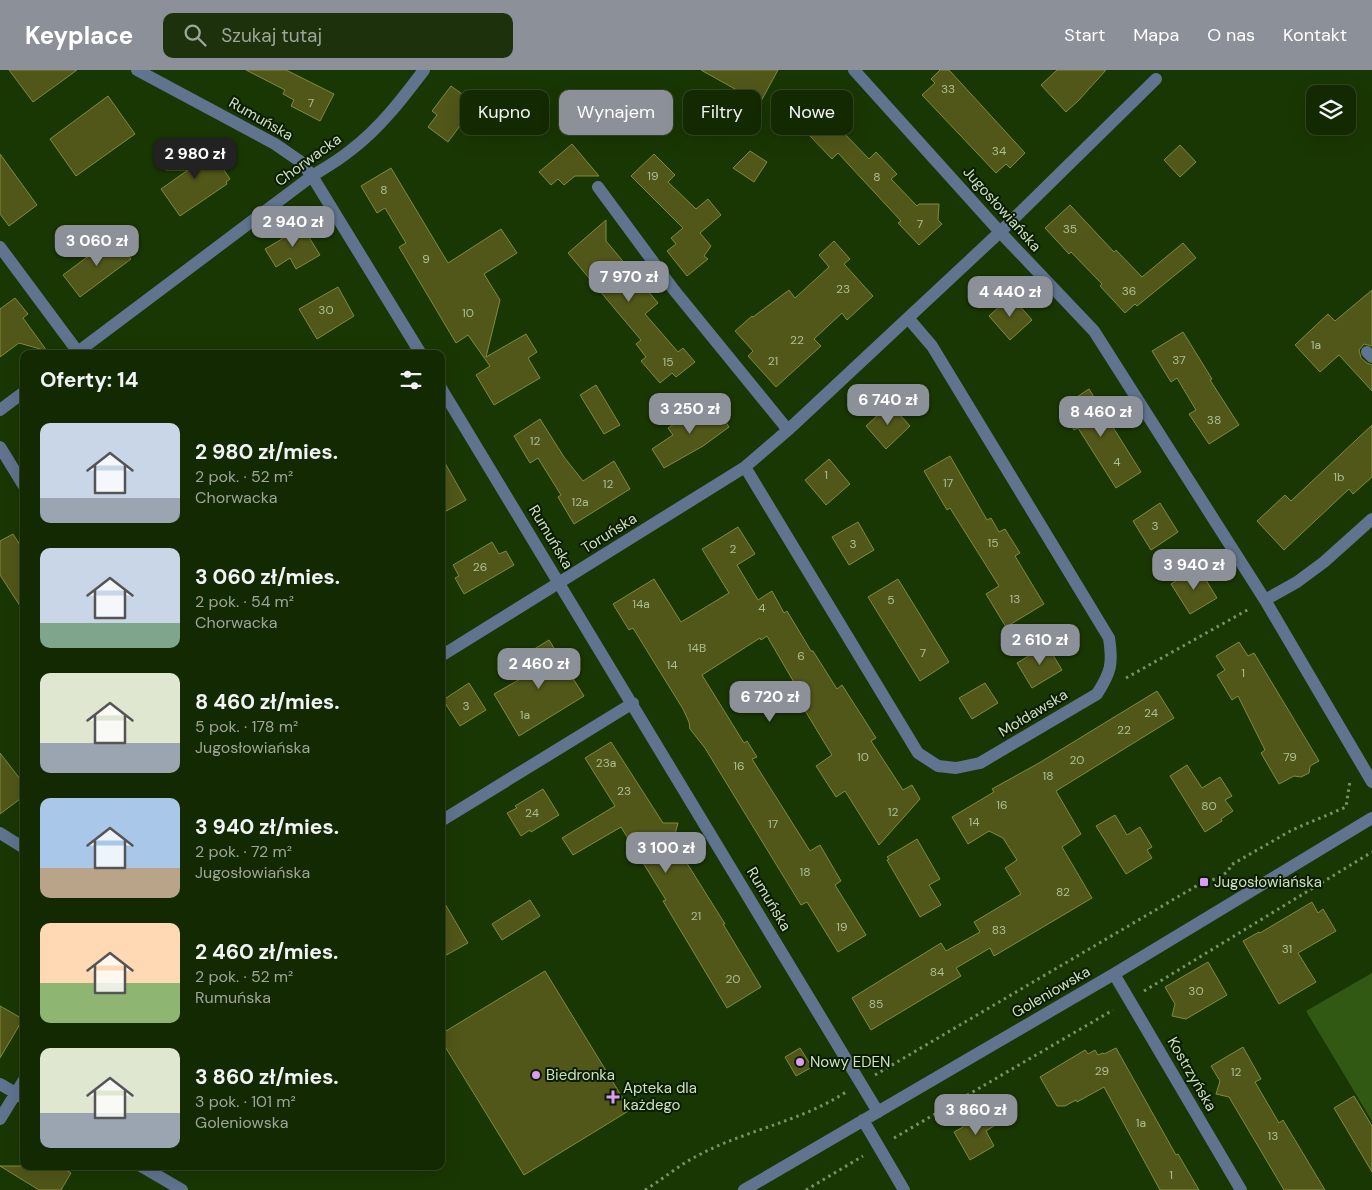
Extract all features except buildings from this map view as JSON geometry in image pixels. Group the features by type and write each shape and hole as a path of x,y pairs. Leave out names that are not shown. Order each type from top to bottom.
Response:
{"street":[{"name":"Rumuńska","path":"137,70 275,144 301,162 312,176 419,350"},
{"name":"Chorwacka","path":"80,350 312,176 352,150 380,125 424,70"},
{"name":"Jugosłowiańska","path":"854,70 1000,232 1094,331 1265,600 1372,782"},
{"name":"Toruńska","path":"445,654 745,467 788,430 1000,232 1156,79"},
{"path":"598,187 674,290 788,430"},
{"name":"Chorwacka","path":"0,247 74,350"},
{"path":"908,318 932,346 1109,638 1112,658 1107,677 1097,694"},
{"path":"0,410 20,395"},
{"name":"Rumuńska","path":"445,395 633,703 878,1112"},
{"path":"0,447 20,480"},
{"name":"Mołdawska","path":"745,467 918,753 938,766 956,768 980,763 1097,694"},
{"path":"1265,600 1297,582 1324,562 1372,518"},
{"path":"445,819 633,703"},
{"name":"Goleniowska","path":"744,1190 1114,974 1372,818"},
{"path":"0,834 20,846"},
{"name":"Kostrzyńska","path":"1114,974 1241,1190"},
{"path":"0,1084 20,1096 0,1119"},
{"path":"863,1120 904,1190"},
{"path":"148,1170 182,1190"}],"path":[{"path":"1097,694 1265,600"},
{"path":"646,1190 697,1156 732,1141 802,1116 832,1101 1189,890 1201,884 1209,883 1229,870 1231,865 1292,830 1346,807 1351,777 1364,768"},
{"path":"806,1190 1130,1000 1372,852"}],"green space":[{"path":"1372,973 1372,1121 1306,1011"}],"place":[{"name":"Jugosłowiańska","path":"1204,882"},
{"name":"Nowy EDEN","path":"800,1062"},
{"name":"Biedronka","path":"536,1075"},
{"name":"Apteka dla każdego","path":"613,1097"}]}
